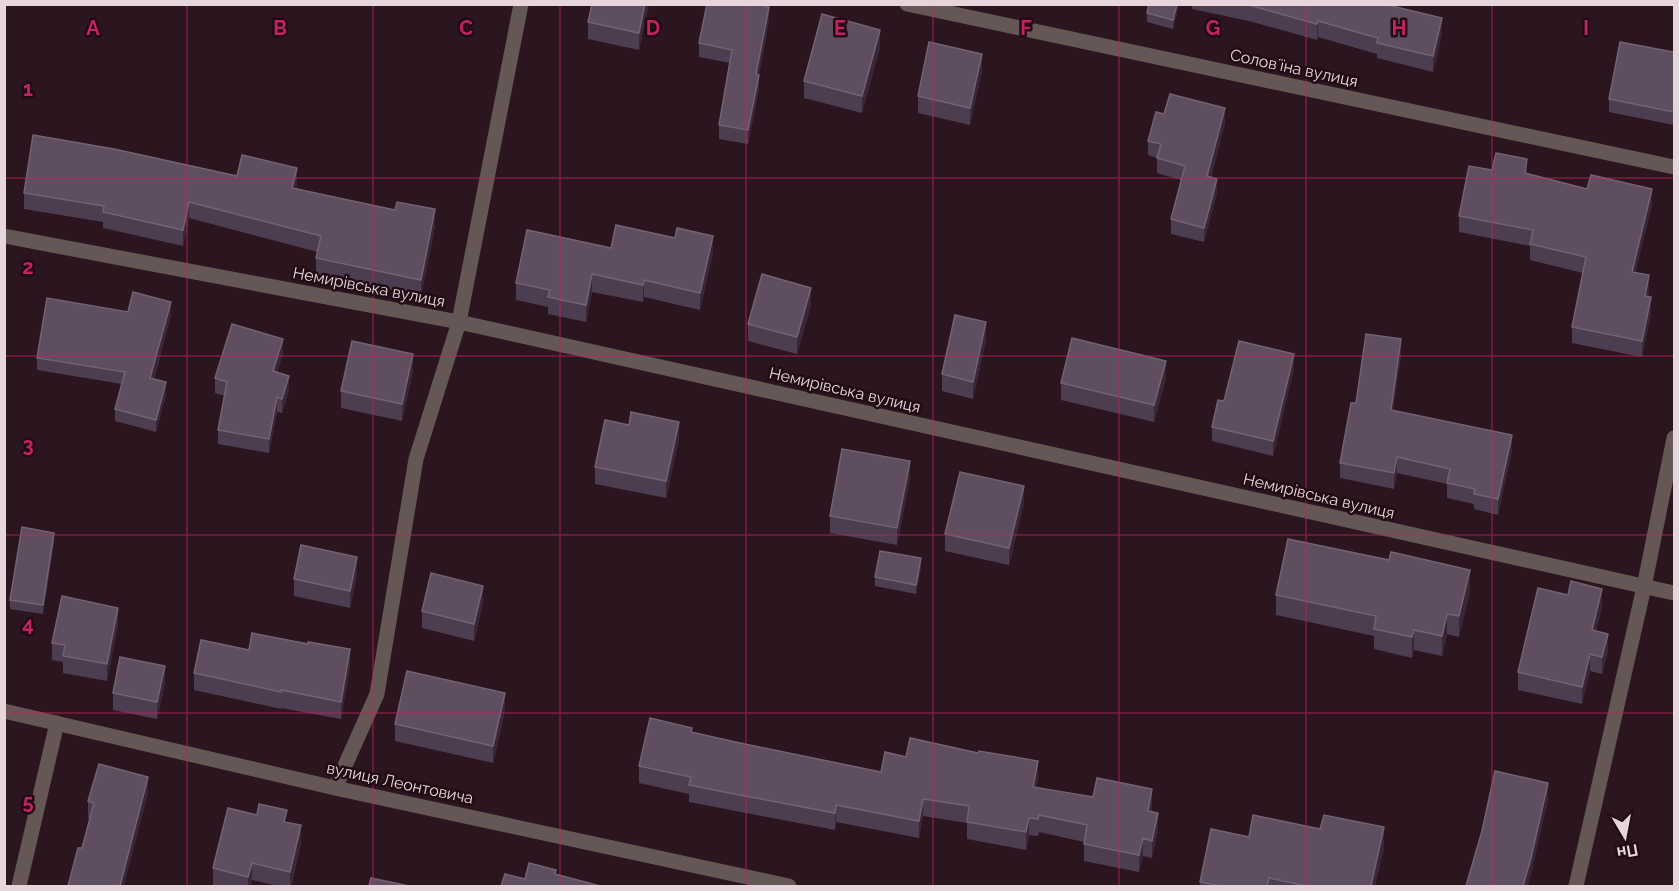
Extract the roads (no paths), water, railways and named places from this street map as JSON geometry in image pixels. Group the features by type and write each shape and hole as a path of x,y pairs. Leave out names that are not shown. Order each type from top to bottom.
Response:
{"street":[{"path":"335,788 377,694 416,459 459,322 521,4"},
{"name":"Соловʼїна вулиця","path":"907,4 1674,167"},
{"name":"Немирівська вулиця","path":"4,236 459,322 1674,593"},
{"path":"1576,886 1644,587 1674,438"},
{"name":"вулиця Леонтовича","path":"4,711 335,788 789,886"},
{"path":"19,886 57,723"}]}
